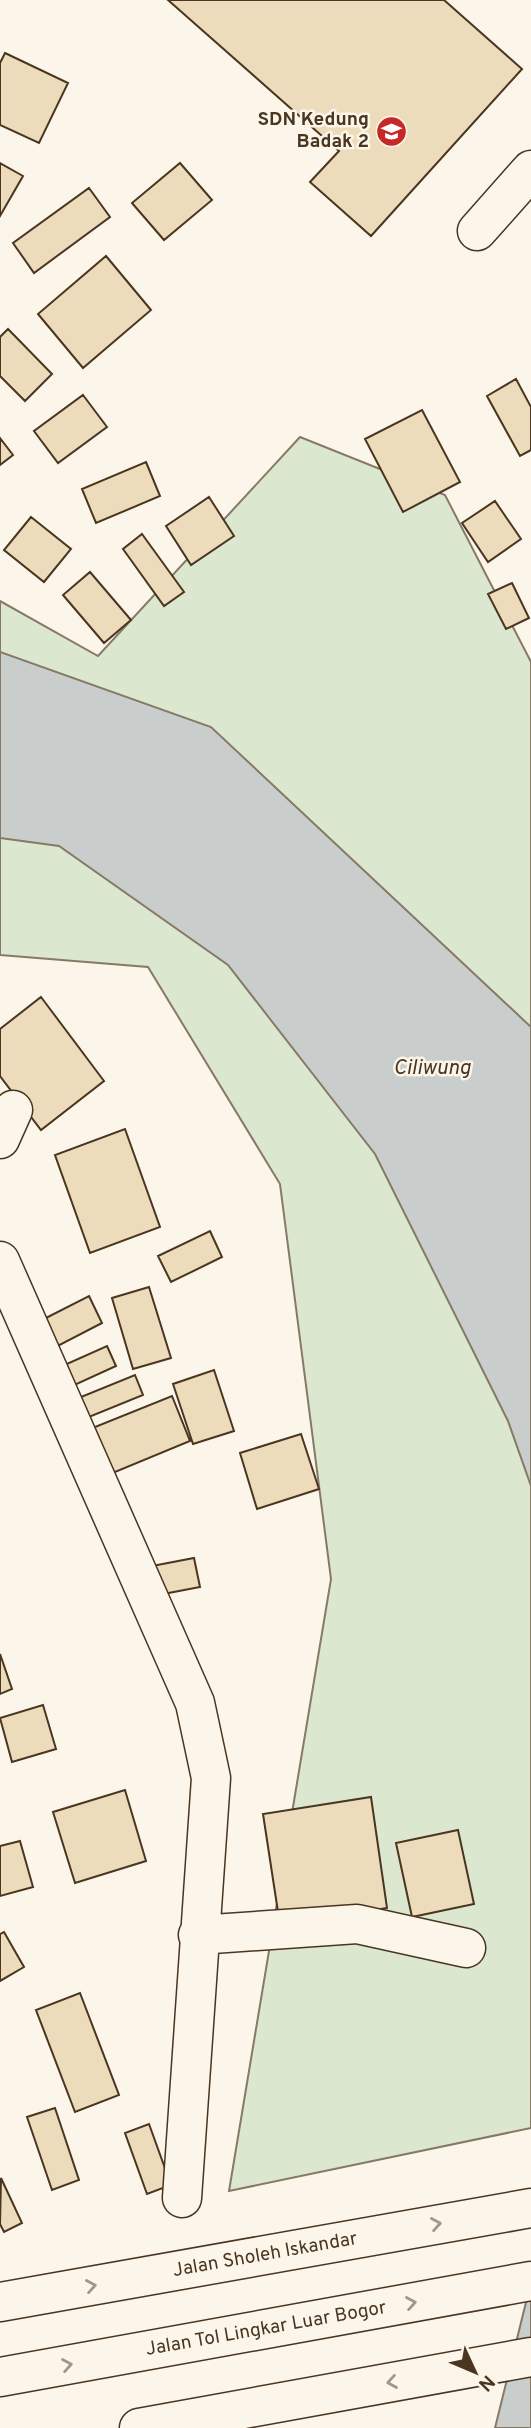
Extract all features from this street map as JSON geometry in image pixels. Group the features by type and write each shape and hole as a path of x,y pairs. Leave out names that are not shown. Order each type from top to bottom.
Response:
{"main road":[{"path":"477,231 531,170"},
{"path":"0,1261 195,1703 211,1778 198,1935 182,2198"},
{"path":"198,1935 357,1924 466,1948"},
{"name":"Jalan Sholeh Iskandar","path":"0,2302 517,2210"},
{"name":"Jalan Tol Lingkar Luar Bogor","path":"0,2377 531,2281"},
{"path":"139,2428 531,2357"}],"green space":[{"path":"300,437 445,495 531,662 531,2128 229,2191 331,1579 280,1184 148,967 0,955 0,601 98,656"}],"water":[{"name":"Ciliwung","path":"0,652 211,727 531,1027 531,1486 508,1421 375,1154 228,965 59,846 0,838"},
{"path":"531,2282 531,2428 495,2428"}],"building":[{"name":"SDN Kedung Badak 2","path":"168,0 444,0 522,69 371,236 310,182 339,151"},
{"path":"5,53 68,83 39,143 0,125 0,63"},
{"path":"0,163 23,176 0,216"},
{"path":"180,163 212,200 164,240 132,203"},
{"path":"89,188 110,217 34,273 13,243"},
{"path":"106,256 151,310 83,368 38,314"},
{"path":"8,329 52,374 25,401 0,376 0,337"},
{"path":"516,379 531,407 531,450 520,456 487,396"},
{"path":"83,395 107,427 58,463 34,431"},
{"path":"422,410 460,482 403,512 365,439"},
{"path":"0,438 13,455 0,465"},
{"path":"146,462 160,496 96,523 82,489"},
{"path":"209,497 234,536 191,565 166,526"},
{"path":"495,501 521,539 488,562 462,523"},
{"path":"31,517 71,549 44,582 4,550"},
{"path":"142,534 184,592 164,606 123,549"},
{"path":"90,572 131,620 104,643 63,595"},
{"path":"512,583 529,618 506,629 488,594"},
{"path":"41,997 104,1081 41,1130 0,1076 0,1029"},
{"path":"125,1129 160,1227 90,1253 55,1155"},
{"path":"210,1231 222,1257 171,1282 158,1256"},
{"path":"149,1287 171,1358 133,1369 112,1298"},
{"path":"89,1296 102,1323 50,1350 36,1323"},
{"path":"107,1346 116,1366 68,1388 60,1367"},
{"path":"214,1370 234,1431 193,1444 173,1384"},
{"path":"135,1375 143,1395 84,1419 76,1399"},
{"path":"172,1396 190,1441 103,1477 85,1431"},
{"path":"301,1434 319,1489 257,1509 240,1453"},
{"path":"194,1558 200,1587 158,1595 152,1566"},
{"path":"0,1654 12,1689 0,1694"},
{"path":"43,1705 56,1749 12,1762 0,1718"},
{"path":"125,1790 146,1861 75,1883 53,1812"},
{"path":"371,1797 387,1908 280,1925 263,1814"},
{"path":"458,1830 474,1904 412,1917 396,1843"},
{"path":"20,1841 33,1887 0,1896 0,1846"},
{"path":"4,1932 24,1967 0,1981 0,1934"},
{"path":"80,1993 119,2095 75,2112 36,2010"},
{"path":"55,2108 79,2180 52,2190 27,2117"},
{"path":"149,2124 171,2185 147,2194 125,2133"},
{"path":"1,2178 22,2223 4,2232 0,2224"}],"place":[{"name":"SDN Kedung Badak 2","path":"392,131"}]}
